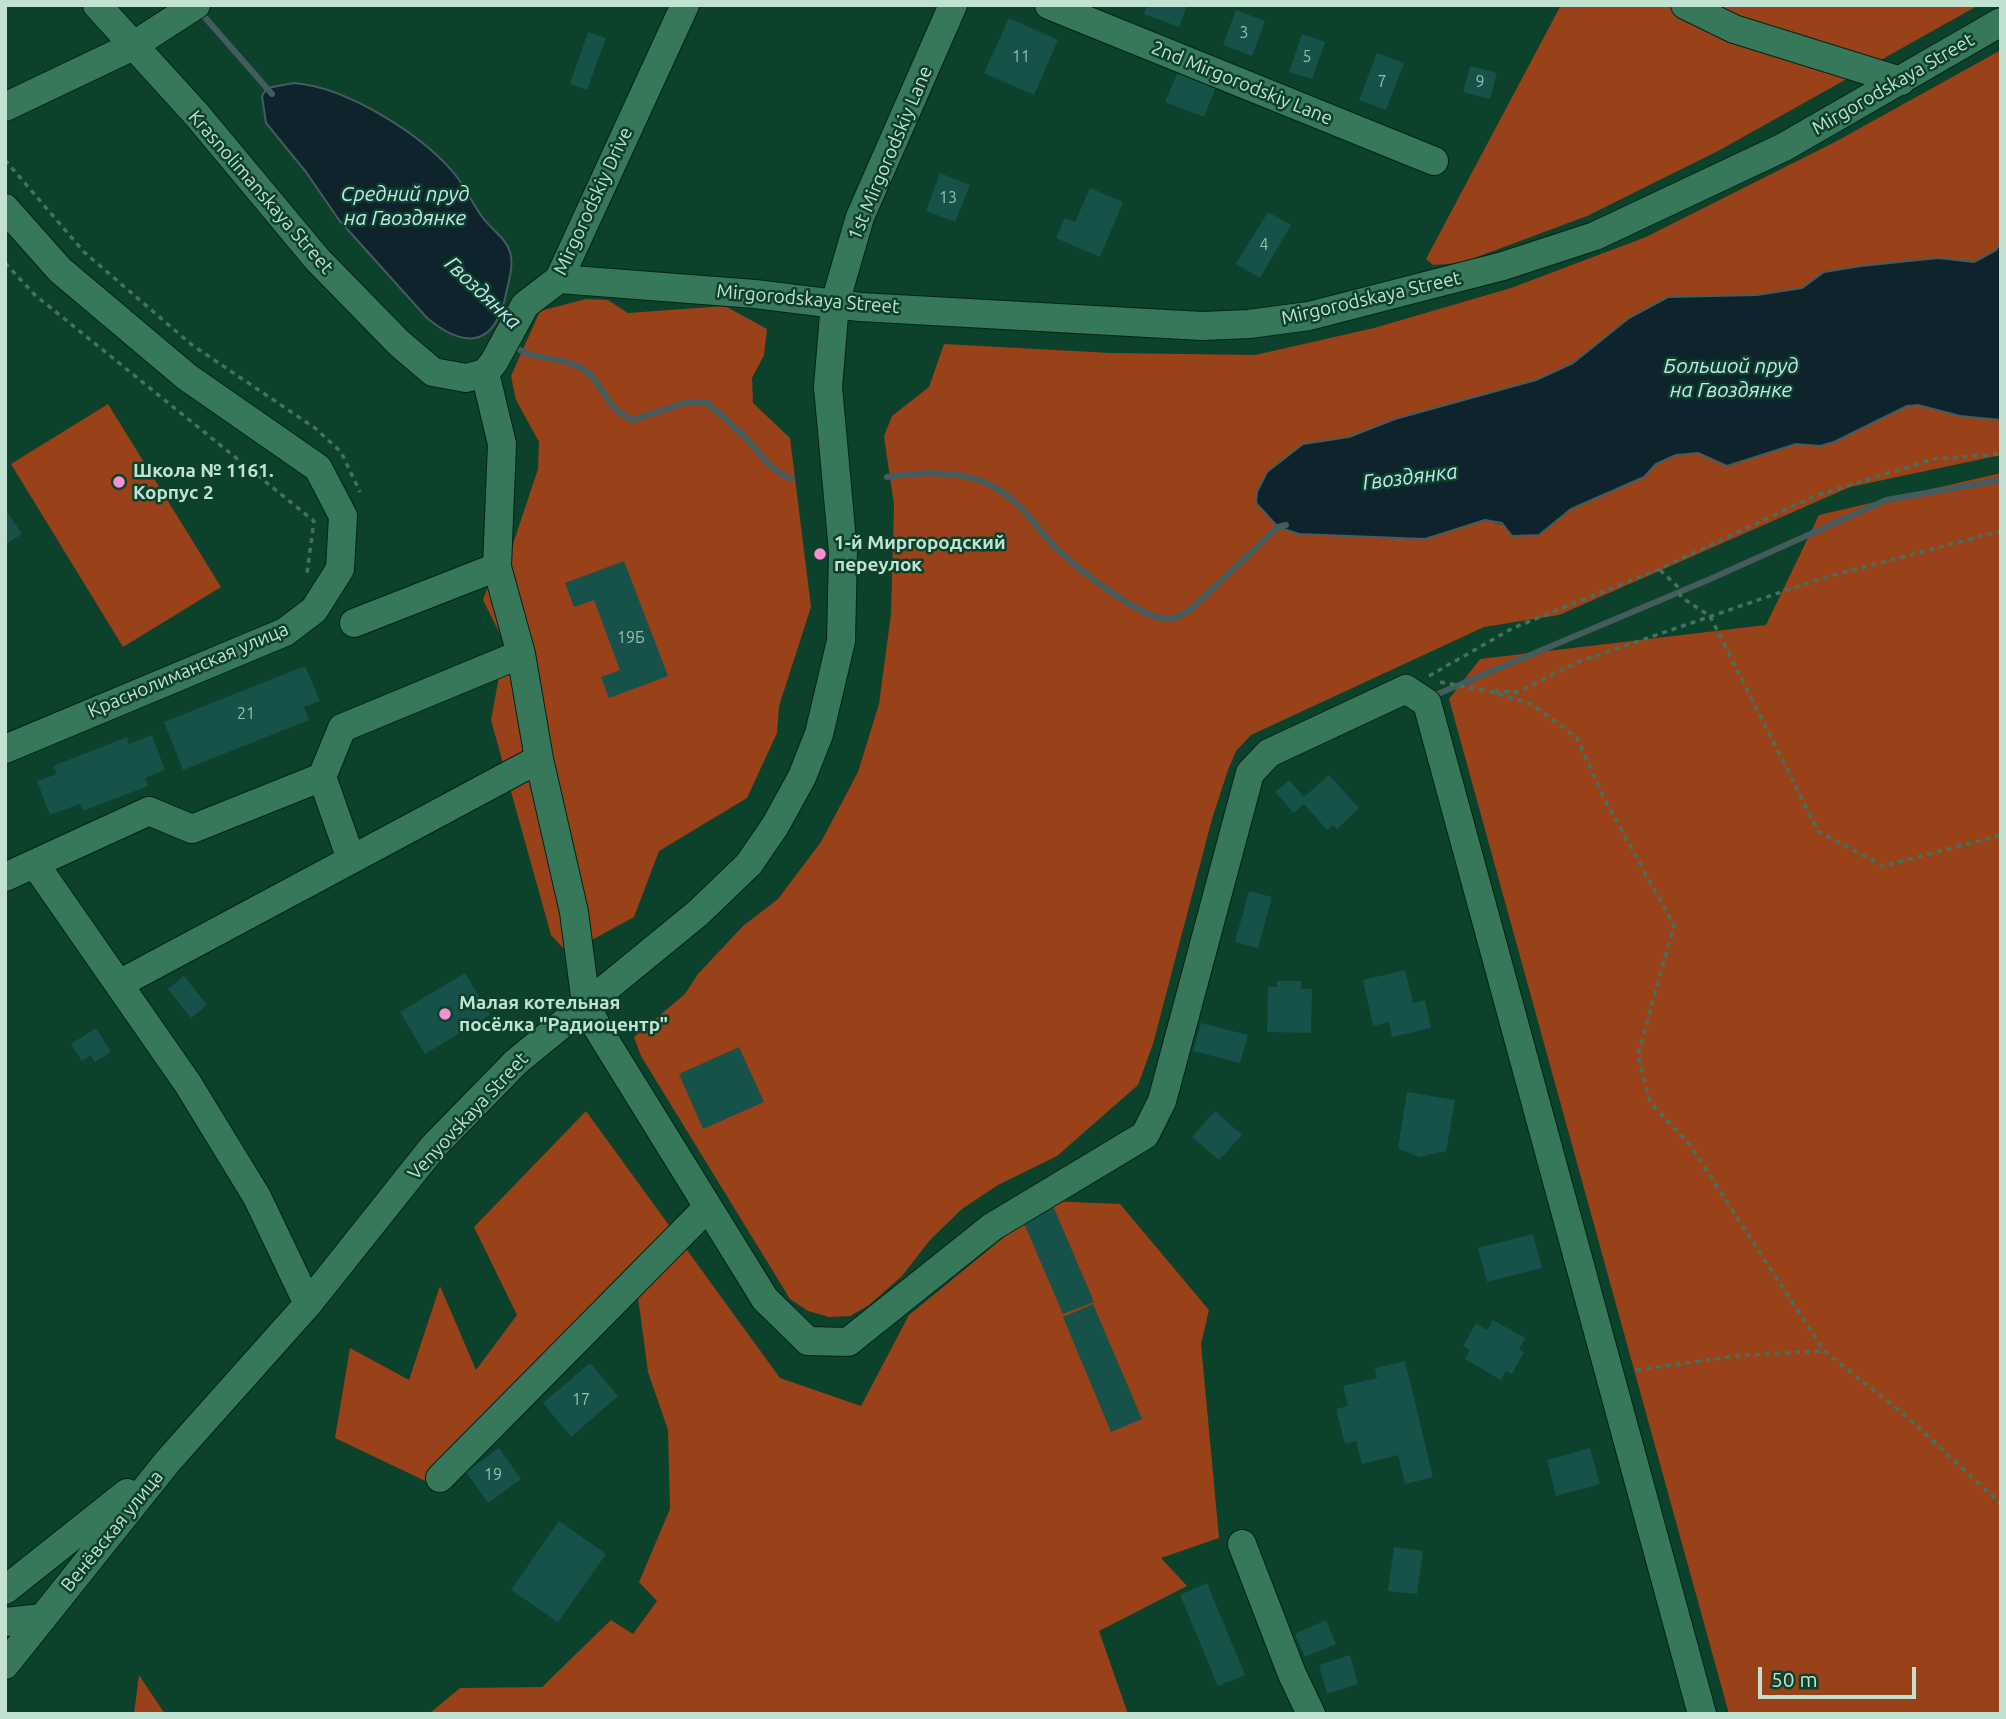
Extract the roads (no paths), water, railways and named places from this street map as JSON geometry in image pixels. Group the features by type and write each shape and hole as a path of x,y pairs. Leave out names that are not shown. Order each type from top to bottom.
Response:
{"street":[{"name":"Krasnolimanskaya Street","path":"97,5 131,47 197,116 317,259 399,343 433,372 466,378 485,373"},
{"path":"5,107 131,47 196,5"},
{"name":"Mirgorodskiy Drive","path":"485,373 494,362 525,305 559,279 685,5"},
{"name":"1st Mirgorodskiy Lane","path":"835,303 860,217 953,5"},
{"name":"2nd Mirgorodskiy Lane","path":"1049,5 1434,161"},
{"path":"1685,5 1734,29 1901,81"},
{"name":"Mirgorodskaya Street","path":"559,279 835,303 1202,326 1249,324 1309,316 1478,273 1595,236 1784,146 2001,22"},
{"name":"Краснолиманская улица","path":"5,749 285,632 314,610 340,569 344,544 343,516 318,468 166,359 60,270 6,209"},
{"name":"Venyovskaya Street","path":"168,1461 308,1304 433,1147 516,1062 698,914 749,864 802,777 819,734 839,652 844,601 828,387 835,303"},
{"path":"485,373 502,444 497,567 521,654 539,759 574,912 586,1004 598,1030 765,1299 808,1341 848,1342 992,1227 1145,1135 1162,1101 1250,773 1269,753 1406,689 1427,703 1702,1714"},
{"path":"354,623 497,567"},
{"path":"351,859 322,776 342,728 521,654"},
{"path":"119,984 539,759"},
{"path":"5,877 149,811 192,829 322,776"},
{"path":"35,864 188,1084 257,1197 308,1304"},
{"path":"440,1478 708,1207"},
{"name":"Венёвская улица","path":"5,1590 168,1461"},
{"name":"Венёвская улица","path":"5,1665 168,1461"},
{"path":"1242,1544 1292,1674 1311,1714"},
{"path":"5,1622 43,1618"}],"water":[{"name":"Средний пруд на Гвоздянке","path":"294,83 337,94 383,116 425,146 457,177 483,218 505,242 511,257 510,278 501,311 486,333 477,338 454,335 427,318 339,220 306,172 266,123 262,96 267,88"},
{"name":"Большой пруд на Гвоздянке","path":"2001,242 2001,420 1960,416 1918,405 1907,406 1834,442 1820,446 1796,444 1727,466 1698,453 1676,455 1656,464 1644,477 1571,509 1539,535 1512,536 1502,523 1485,520 1425,539 1299,534 1278,527 1256,503 1257,492 1267,472 1303,444 1349,437 1395,419 1536,380 1573,363 1629,318 1668,297 1757,295 1802,288 1824,272 1861,266 1938,258 1974,262 1996,250"}],"waterway":[{"name":"Гвоздянка","path":"202,14 272,94"},
{"name":"Гвоздянка","path":"511,344 528,354 579,367 594,379 615,408 633,420 688,402 707,403 746,438 772,467 792,479"},
{"name":"Гвоздянка","path":"887,477 951,474 976,479 998,489 1016,503 1054,546 1076,566 1140,610 1166,619 1175,618 1190,610 1278,527 1286,525"},
{"path":"1433,696 1708,580 1886,500 2001,480"}],"place":[{"name":"Школа № 1161. Корпус 2","path":"119,482"},
{"name":"1-й Миргородский переулок","path":"820,554"},
{"name":"Малая котельная посёлка \"Радиоцентр\"","path":"445,1014"}]}
